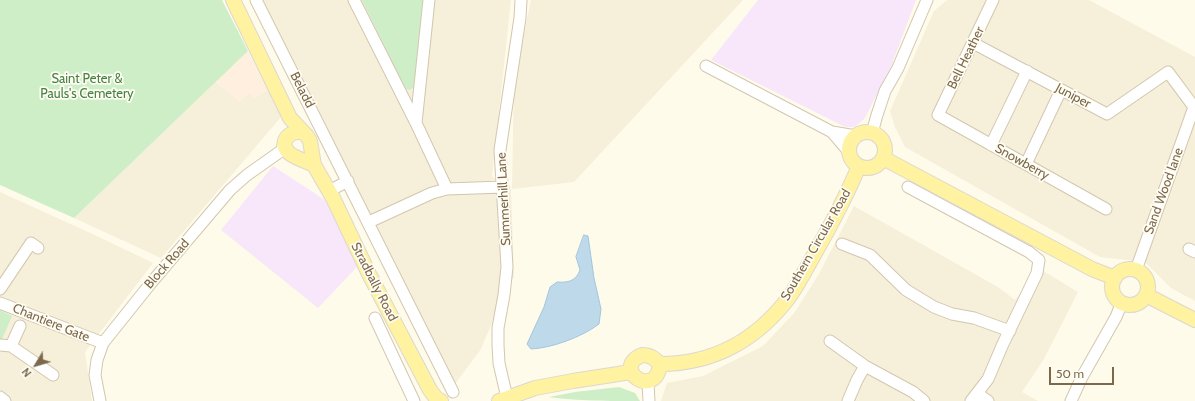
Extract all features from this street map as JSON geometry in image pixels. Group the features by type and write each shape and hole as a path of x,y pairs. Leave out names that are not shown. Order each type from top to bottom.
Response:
{"main road":[{"path":"233,0 290,118 307,139 309,150 305,154 288,147"},
{"path":"288,147 290,118"},
{"path":"288,147 294,132 307,139"},
{"path":"861,133 872,133 882,140 885,152 883,158 876,166 870,168 859,166 851,158 849,152 852,141 856,136 861,133"},
{"name":"Stradbally Road","path":"307,139 314,165 329,191 373,281 430,390 438,400"},
{"path":"288,147 314,165"},
{"path":"883,158 1092,268 1115,278"},
{"name":"Southern Circular Road","path":"660,364 697,360 730,349 748,338 765,324 791,295 844,200 859,166"},
{"path":"1124,270 1136,270 1146,277 1148,289 1146,295 1136,304 1126,304 1122,302 1114,294 1113,283 1115,278 1124,270"},
{"path":"1146,295 1195,320"},
{"path":"642,355 653,357 660,364 657,377 648,384 637,382 633,378 631,372 630,367 633,361 636,357 642,355"},
{"path":"503,399 535,388 573,380 631,372"}],"street":[{"name":"Beladd","path":"256,0 369,222 453,392"},
{"path":"354,0 416,123 447,189"},
{"path":"416,123 429,0"},
{"name":"Summerhill Lane","path":"503,399 499,363 498,328 507,267 500,150 520,18 521,0"},
{"path":"872,133 885,91 898,68 927,0 938,0"},
{"name":"Bell Heather","path":"938,115 994,0"},
{"name":"Juniper","path":"972,43 1107,114 1168,72"},
{"path":"706,66 832,132 856,136"},
{"path":"991,145 1027,71"},
{"name":"Sand Wood lane","path":"1136,270 1194,107 1168,72"},
{"path":"1026,164 1061,90"},
{"name":"Snowberry","path":"938,115 1106,209"},
{"path":"832,132 849,152"},
{"name":"Block Road","path":"100,401 95,376 97,360 103,343 151,283 230,190 247,175 288,147"},
{"path":"329,191 348,181"},
{"path":"369,222 432,193 447,189 503,187"},
{"path":"908,187 1028,252 1039,260 1037,273 988,379 975,397 988,401"},
{"path":"0,289 31,243 38,248"},
{"path":"842,244 870,255 906,290 934,308 952,314 974,318 1010,331"},
{"path":"1071,401 1082,377 1116,317 1122,302"},
{"name":"Chantiere Gate","path":"0,303 103,343"},
{"path":"375,318 414,401"},
{"name":"Chantiere Gate","path":"20,326 6,346 53,375"},
{"path":"830,341 865,366 913,392 924,401"},
{"path":"848,401 865,366"},
{"path":"648,384 650,401"},
{"path":"0,397 6,401"}],"shaded area":[{"path":"262,0 511,0 492,176 511,190 514,277 499,298 494,318 481,349 455,384"},
{"path":"531,0 743,0 574,182 512,189 514,81"},
{"path":"758,0 916,0 892,64 865,118 855,127 845,127 711,60"},
{"path":"947,0 1089,0 1195,57 1195,301 1171,288 1145,262 1100,257 905,147 895,127 890,111 934,11"},
{"path":"248,51 268,90 254,98 249,92 240,102 216,82"},
{"path":"216,82 240,102 249,92 254,98 268,90 281,117 161,258 74,218"},
{"path":"273,166 325,200 358,266 318,308 221,230"},
{"path":"0,192 153,263 85,352 92,401 0,401"},
{"path":"854,206 998,287 1015,300 1040,269 1078,292 1044,359 1022,392 1038,401 661,401 667,383 703,376 763,346 795,312 820,272"}],"green space":[{"name":"Saint Peter & Pauls's Cemetery","path":"0,0 222,0 248,51 74,218 0,185"},
{"path":"362,0 423,0 416,84 413,88 409,90 405,88"},
{"path":"0,310 12,316 2,339 0,339"},
{"path":"619,387 635,393 640,401 582,400 549,397 575,392"}],"water":[{"path":"584,235 588,236 594,278 601,309 599,324 592,329 566,341 531,349 527,344 544,307 550,287 557,282 565,282 574,279 580,270 576,257"}]}
